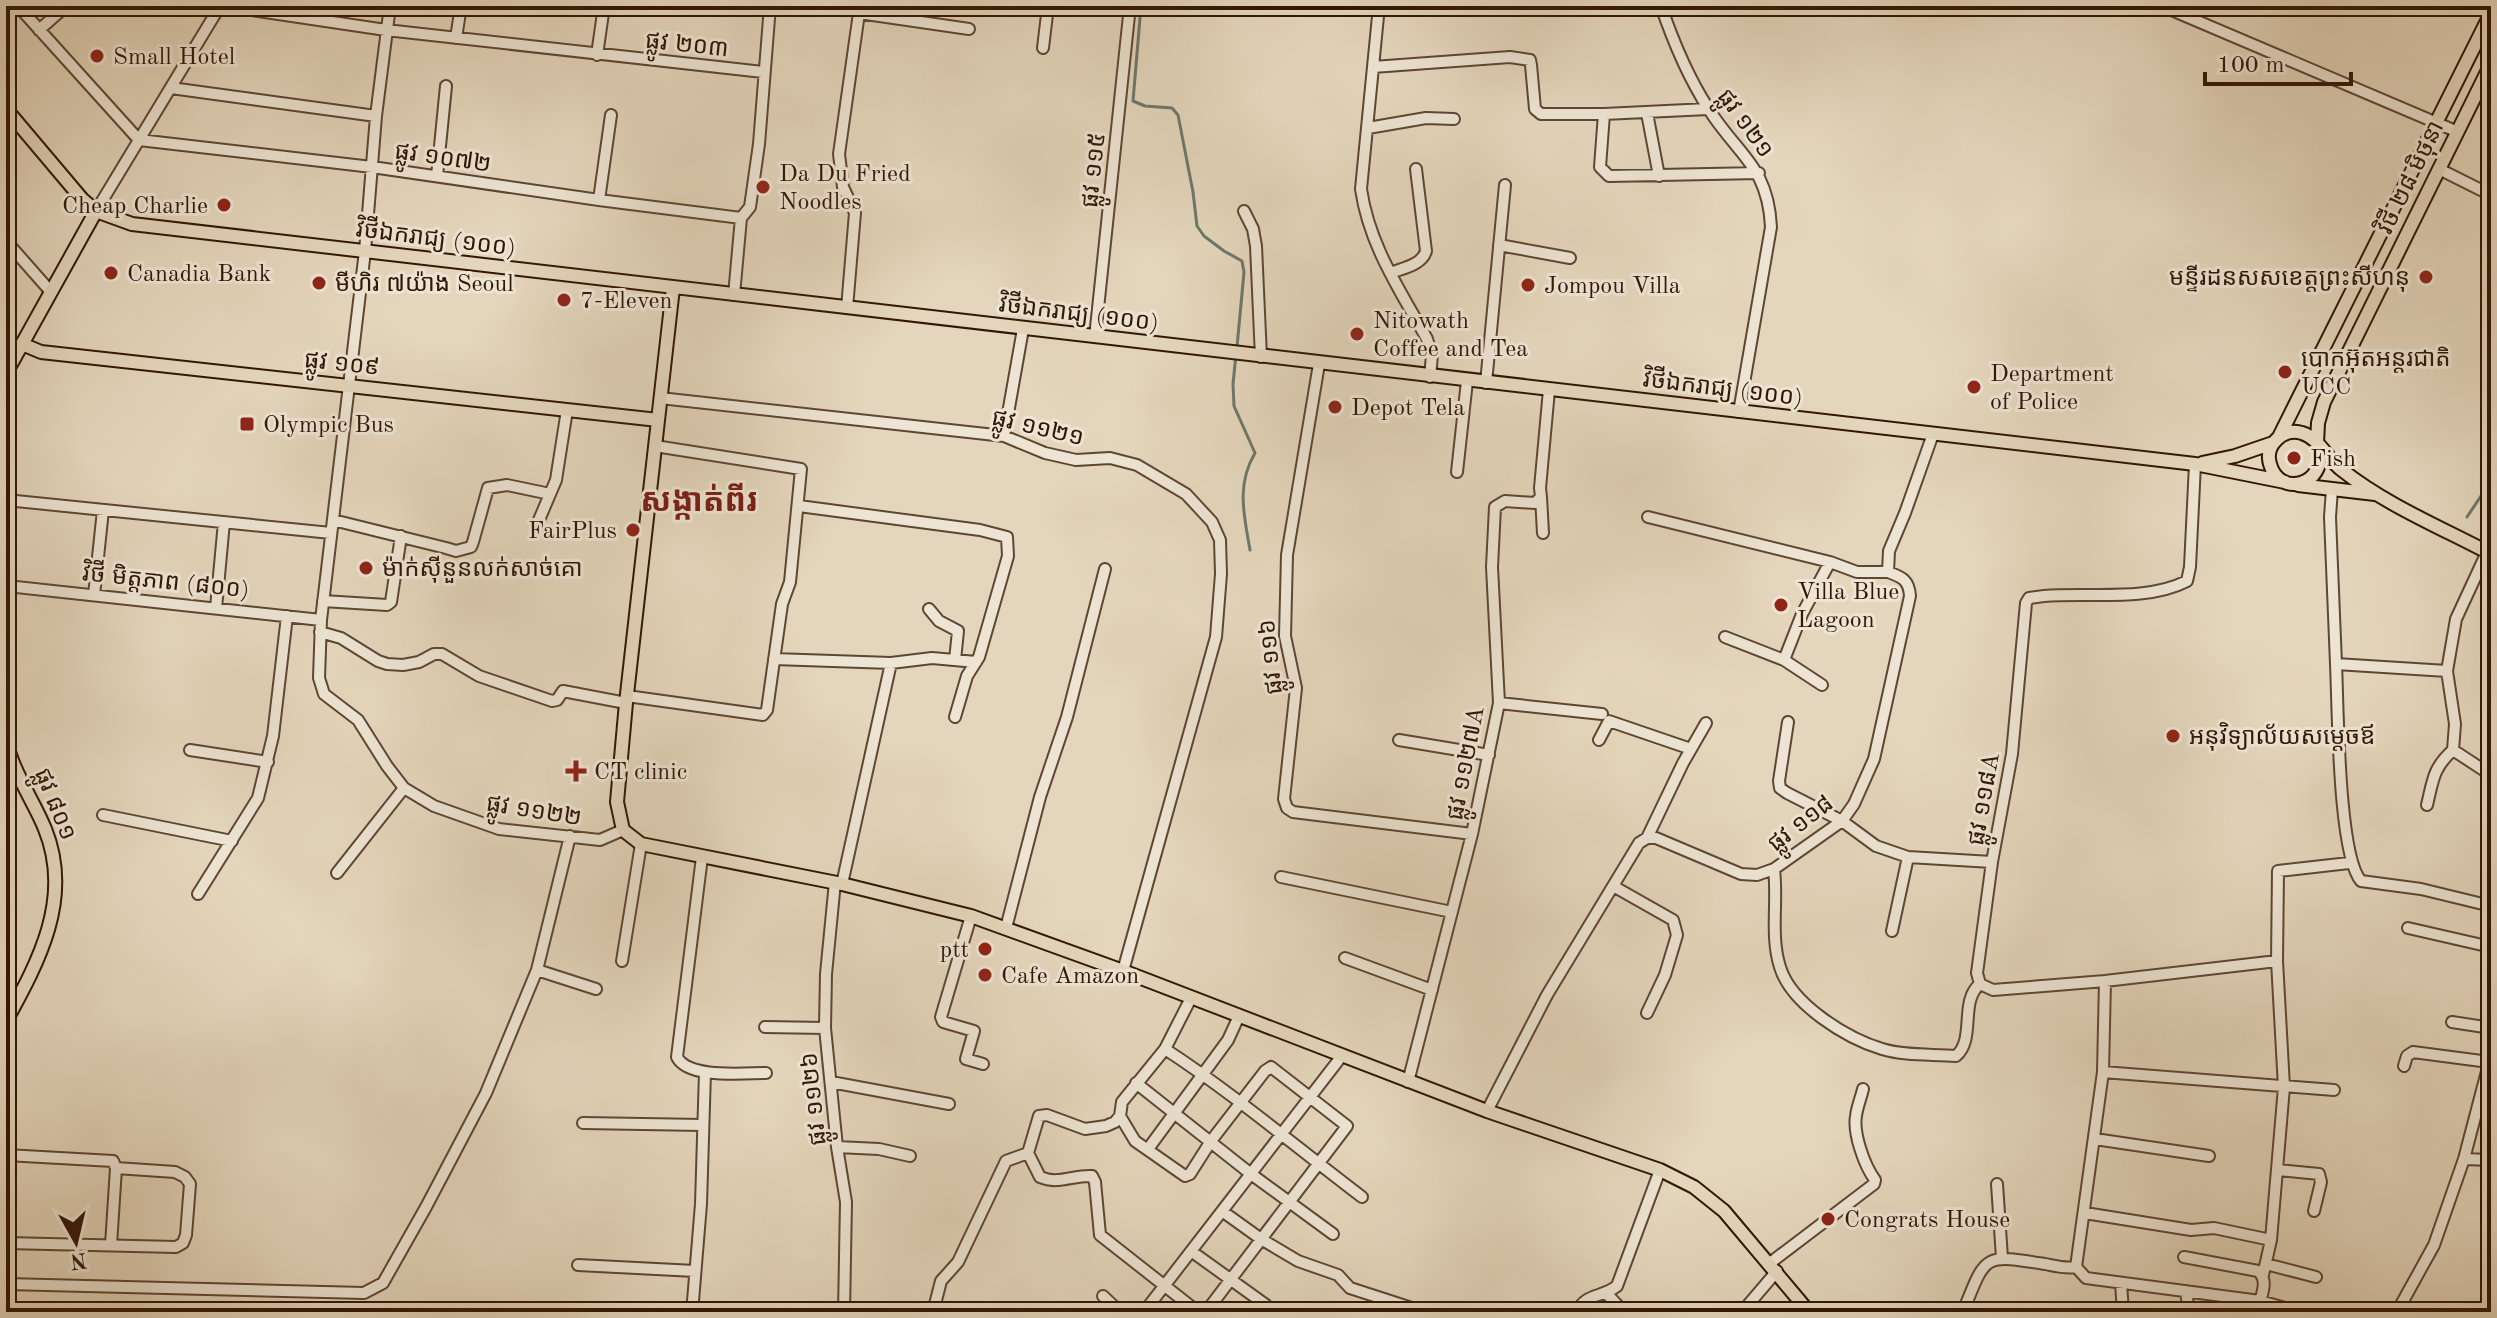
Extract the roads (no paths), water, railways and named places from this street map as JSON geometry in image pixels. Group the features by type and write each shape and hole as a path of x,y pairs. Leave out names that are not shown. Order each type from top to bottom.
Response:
{"main road":[{"path":"2318,445 2321,459 2316,474 2304,483 2289,483 2278,477 2270,465 2269,456 2276,440 2310,378 2491,13"},
{"name":"វិថី ២៨ មិថុនា","path":"2318,445 2318,423 2332,387 2491,64"},
{"name":"វិថីឯករាជ្យ (១០០)","path":"6,109 82,199 96,211 132,224 2195,464"},
{"path":"6,373 96,211"},
{"path":"673,288 626,699 617,802 623,830 641,844 839,883 971,916 1100,962 1408,1082 1660,1170 1694,1187 1724,1211 1809,1312"},
{"name":"ផ្លូវ ១០៩","path":"22,344 41,352 658,420"},
{"path":"2310,378 2332,387"},
{"path":"2195,464 2235,456 2296,432 2310,436 2340,469 2379,494 2489,553"},
{"path":"2195,464 2289,483 2379,494"},
{"path":"6,675 7,586"},
{"name":"ផ្លូវ ៨០១","path":"6,741 45,828 53,850 58,880 44,941 32,973 6,1021"}],"street":[{"path":"18,6 139,140"},
{"path":"39,30 66,6"},
{"path":"96,211 223,6"},
{"name":"ផ្លូវ ២០៣","path":"223,6 386,30 763,72"},
{"path":"365,251 376,116 390,6"},
{"path":"456,38 461,6"},
{"path":"597,55 604,6"},
{"path":"734,295 741,218 750,207 759,144 770,6"},
{"path":"1043,48 1048,6"},
{"name":"ផ្លូវ ១១៥","path":"1095,337 1130,6"},
{"path":"1379,6 1361,189 1373,241 1427,339 1432,355 1430,377"},
{"name":"ផ្លូវ ១២១","path":"1661,6 1675,46 1708,109 1759,173 1770,206 1771,227 1739,412"},
{"path":"2162,6 2181,10 2458,132"},
{"path":"847,308 855,213 843,187 839,154 859,10 969,29"},
{"path":"1373,67 1524,58 1530,60 1537,113 1647,113 1708,109"},
{"path":"437,176 446,86"},
{"path":"171,88 376,116"},
{"path":"1647,113 1659,176"},
{"path":"1604,114 1600,167 1609,176 1759,173"},
{"path":"599,200 611,115"},
{"path":"1368,128 1426,118 1454,119"},
{"name":"ផ្លូវ ១០៧២","path":"139,140 372,167 741,218"},
{"path":"1390,273 1419,262 1426,251 1416,169"},
{"path":"2439,169 2491,195"},
{"path":"1486,383 1505,185"},
{"path":"1244,211 1253,229 1256,246 1254,356"},
{"path":"6,241 51,292"},
{"path":"1499,245 1570,258"},
{"name":"ផ្លូវ ១១២២","path":"365,251 321,620 319,678 324,694 358,720 404,788 434,806 499,829 600,840 623,830"},
{"path":"1004,436 1023,329"},
{"name":"ផ្លូវ ១១៦","path":"1319,364 1287,555 1285,636 1296,688 1284,799 1287,808 1293,812 1472,834"},
{"path":"1457,472 1467,381"},
{"path":"1543,533 1541,497 1549,390"},
{"name":"ផ្លូវ ១១២១","path":"660,398 1004,436 1045,453 1076,460 1110,458 1137,465 1186,494 1212,522 1220,540 1221,574 1216,637 1123,971"},
{"path":"539,520 559,464 567,410"},
{"path":"1648,517 1830,562 1857,572 1888,572 1894,534 1905,513 1933,434"},
{"path":"320,632 341,638 387,664 403,665 442,654 479,676 552,701 557,700 563,691 763,715 767,710 782,604 790,582 801,469 655,446"},
{"name":"ផ្លូវ ១១៨A","path":"1774,869 1779,966 1791,992 1835,1026 1880,1049 1956,1056 1963,1047 1971,994 1980,984 1977,973 1992,862 2012,754 2026,603 2029,598 2044,596 2146,592 2187,581 2195,464"},
{"path":"333,520 456,551 465,550 473,542 488,488 507,485 550,494"},
{"path":"2332,489 2330,517 2342,799 2351,860 2361,881 2421,889 2491,906"},
{"name":"ផ្លូវ ១១២៧A","path":"1408,1082 1472,834 1499,703 1492,567 1495,507 1505,501 1535,503 1541,497"},
{"path":"6,500 331,533"},
{"path":"799,506 980,530 1007,537 1008,556 979,657 967,676 955,717"},
{"path":"94,595 103,510"},
{"path":"216,608 224,522"},
{"path":"323,601 387,605 391,602 401,536"},
{"path":"2427,805 2439,763 2453,750 2455,724 2447,671 2456,619 2489,553"},
{"path":"1784,660 1802,614 1830,562"},
{"path":"1006,928 1040,797 1067,717 1105,569"},
{"name":"ផ្លូវ ១១៨","path":"1647,838 1656,838 1741,874 1757,875 1774,869 1842,821 1854,804 1874,759 1910,596 1910,587 1903,577 1888,572"},
{"name":"វិថី មិត្តភាព (៨០០)","path":"7,586 321,620"},
{"path":"929,609 939,621 958,631 955,660"},
{"path":"198,894 258,798 268,762 287,616"},
{"path":"1725,637 1784,660 1822,685"},
{"path":"774,659 891,663 932,658 976,662"},
{"name":"ផ្លូវ ១១២៦","path":"844,1312 846,1202 825,1028 826,974 839,883 891,663"},
{"path":"2336,664 2447,671"},
{"path":"1499,703 1602,714"},
{"path":"1599,740 1609,721 1691,749"},
{"path":"1788,722 1779,768 1780,788 1842,821 1876,846 1908,857 1992,862"},
{"path":"1487,1111 1547,995 1639,843 1647,838 1706,723"},
{"path":"1399,740 1489,755"},
{"path":"190,750 268,762"},
{"path":"2453,750 2491,775"},
{"path":"337,873 404,788"},
{"path":"103,815 232,841"},
{"path":"6,1284 371,1291 383,1283 486,1093 537,970 570,836"},
{"path":"622,961 641,844"},
{"path":"702,857 677,1057 681,1064 705,1072 766,1073"},
{"path":"1892,931 1908,857"},
{"path":"2259,1306 2271,1240 2284,1087 2277,961 2278,871 2349,863 2351,860"},
{"path":"1281,877 1452,912"},
{"path":"1613,886 1673,920 1676,928 1677,935 1665,975 1647,1013"},
{"path":"971,916 941,1017 943,1022 950,1025 974,1031 966,1059 983,1064"},
{"path":"2408,928 2491,947"},
{"path":"1345,958 1432,990"},
{"path":"1980,984 1993,990 2105,981 2277,961"},
{"path":"537,970 596,989"},
{"path":"2076,1267 2103,1072 2105,981"},
{"path":"1191,998 1165,1049 1122,1102 1120,1116 1115,1122 1085,1129 1047,1115 1039,1116 1028,1153 1040,1177 1050,1181 1092,1176 1100,1235 1198,1312"},
{"path":"1148,1149 1228,1040 1239,1016"},
{"path":"2452,1022 2491,1028"},
{"path":"765,1027 825,1028"},
{"path":"1165,1049 1243,1103 1362,1197"},
{"path":"2397,1312 2434,1245 2464,1159 2490,1059 2413,1052 2407,1056 2404,1066"},
{"path":"1144,1312 1341,1057"},
{"path":"1120,1116 1129,1134 1185,1176 1190,1174 1211,1141 1271,1067 1347,1126 1206,1312"},
{"path":"696,1312 693,1301 701,1204 705,1072"},
{"path":"2103,1072 2334,1090"},
{"path":"831,1082 949,1104"},
{"path":"1136,1083 1333,1234"},
{"path":"1742,1312 1774,1267 1874,1184 1875,1180 1862,1154 1855,1117 1863,1089"},
{"path":"583,1123 702,1125"},
{"path":"2095,1139 2209,1156"},
{"path":"837,1147 879,1149 910,1156"},
{"path":"933,1312 941,1281 958,1262 1006,1161 1028,1153"},
{"path":"6,1155 113,1161 116,1168 111,1245"},
{"path":"2464,1159 2491,1160"},
{"path":"6,1243 176,1247 183,1243 190,1184 175,1172 116,1168"},
{"path":"1577,1312 1581,1302 1592,1296 1607,1294 1617,1286 1660,1170"},
{"path":"2278,1170 2319,1174 2321,1182 2314,1211"},
{"path":"1997,1184 2002,1258"},
{"path":"1222,1211 1298,1261 1338,1275 1350,1288 1424,1312"},
{"path":"2085,1213 2191,1230 2214,1228 2271,1240"},
{"path":"1191,1251 1266,1305"},
{"path":"2184,1257 2258,1271 2265,1269 2316,1277"},
{"path":"1963,1312 1979,1272 1989,1262 2002,1258 2072,1269 2076,1267"},
{"path":"578,1265 695,1271"},
{"path":"2076,1267 2086,1278 2186,1291 2300,1312"},
{"path":"2121,1283 2123,1312"},
{"path":"2186,1291 2189,1312"},
{"path":"1607,1294 1624,1312"},
{"path":"1103,1296 1120,1312"}],"waterway":[{"path":"1141,6 1133,101 1145,106 1172,108 1178,115 1197,226 1204,236 1242,261 1244,272 1237,347"},
{"path":"1236,354 1234,406 1255,453 1243,489 1250,550"},
{"path":"2467,517 2491,481"}],"place":[{"name":"Small Hotel","path":"97,56"},
{"name":"Da Du Fried Noodles","path":"763,187"},
{"name":"Cheap Charlie","path":"224,205"},
{"name":"Canadia Bank","path":"111,273"},
{"name":"មន្ទីរដនសសខេត្តព្រះសីហនុ","path":"2426,277"},
{"name":"មីហិរ ៧យ៉ាង Seoul","path":"319,283"},
{"name":"Jompou Villa","path":"1528,285"},
{"name":"7-Eleven","path":"564,300"},
{"name":"Nitowath Coffee and Tea","path":"1357,334"},
{"name":"បោកអ៊ុតអន្តរជាតិ UCC","path":"2285,372"},
{"name":"Department of Police","path":"1974,387"},
{"name":"Depot Tela","path":"1335,407"},
{"name":"Olympic Bus","path":"247,424"},
{"name":"Fish","path":"2294,458"},
{"name":"FairPlus","path":"633,530"},
{"name":"ម៉ាក់សុីនួនលក់សាច់គោ","path":"366,568"},
{"name":"Villa Blue Lagoon","path":"1781,605"},
{"name":"អនុវិទ្យាល័យសម្តេចឪ","path":"2173,736"},
{"name":"CT clinic","path":"576,771"},
{"name":"ptt","path":"985,949"},
{"name":"Cafe Amazon","path":"985,975"},
{"name":"Congrats House","path":"1828,1219"}],"district":[{"name":"សង្កាត់ពីរ","path":"699,500"}]}
